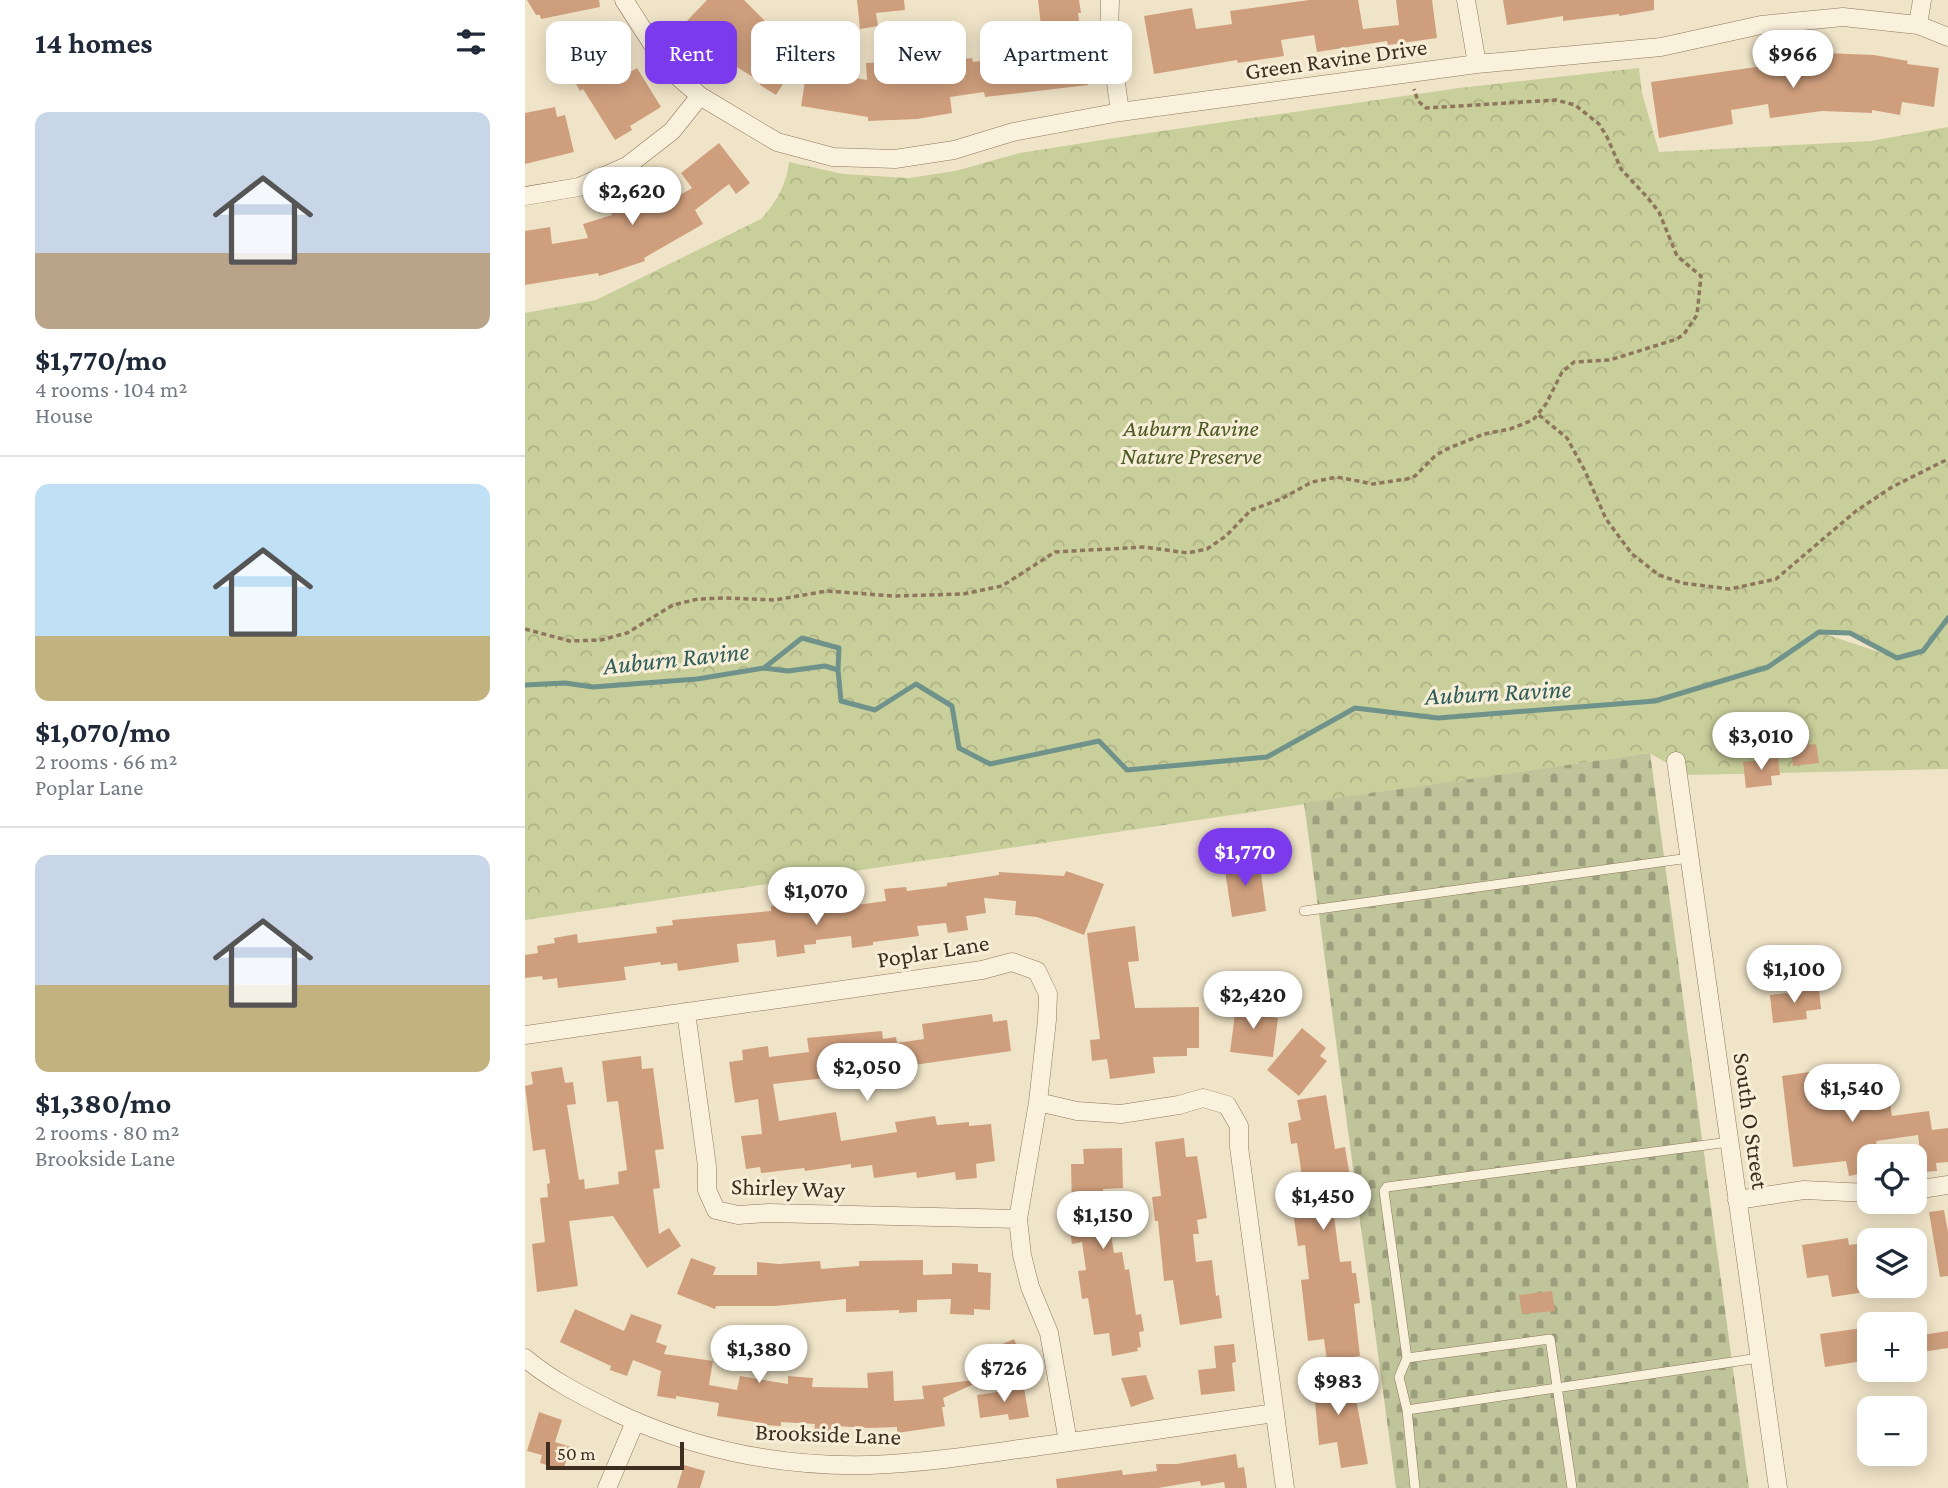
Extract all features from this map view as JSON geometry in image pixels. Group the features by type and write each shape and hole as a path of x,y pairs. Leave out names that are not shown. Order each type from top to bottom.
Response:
{"street":[{"name":"Green Ravine Drive","path":"624,0 667,67 700,96 777,142 833,157 895,159 954,150 1013,132 1120,113 1477,64 1661,47 1761,24 1843,17 1918,25 1948,37"},
{"path":"1110,0 1109,32 1120,113"},
{"path":"1466,0 1477,64"},
{"path":"1918,25 1922,0"},
{"path":"525,196 579,187 627,166 672,131 700,96"},
{"name":"South O Street","path":"1675,761 1778,1488"},
{"name":"Poplar Lane","path":"525,1035 982,970 1012,962 1037,971 1048,994 1038,1102 1018,1219 1022,1255 1030,1287 1049,1333 1068,1442"},
{"name":"Shirley Way","path":"686,1012 707,1166 707,1190 716,1210 738,1216 769,1213 1018,1219"},
{"path":"1038,1102 1077,1111 1121,1114 1179,1105 1203,1098 1227,1105 1239,1126 1238,1147 1285,1488"},
{"path":"1927,1188 1948,1185"},
{"path":"1737,1200 1804,1190 1857,1192"},
{"name":"Brookside Lane","path":"525,1358 544,1374 635,1422 747,1456 809,1462 868,1465 932,1460 1275,1413"},
{"path":"607,1488 635,1422"}],"lane":[{"path":"1304,911 1689,858"},
{"path":"1415,1488 1407,1410 1399,1377 1407,1358 1384,1191 1387,1187 1729,1142"},
{"path":"1407,1358 1547,1338 1552,1342 1572,1488"},
{"path":"1407,1410 1759,1357"}],"path":[{"path":"525,629 570,641 601,640 627,633 673,605 698,599 725,597 775,600 827,591 893,596 963,594 1002,586 1055,552 1158,547 1180,553 1196,552 1216,544 1258,506 1273,503 1312,482 1336,477 1373,484 1415,476 1436,455 1449,448 1484,434 1523,425 1539,415 1562,372 1574,362 1610,360 1677,339 1684,334 1697,315 1702,276 1677,256 1655,206 1621,169 1604,130 1584,110 1566,102 1544,100 1426,108 1421,106 1416,96 1412,73"},
{"path":"1539,415 1567,438 1606,519 1632,554 1658,575 1682,583 1730,589 1776,579 1856,512 1892,487 1948,458"}],"green space":[{"name":"Auburn Ravine Nature Preserve","path":"1639,68 1642,93 1659,152 1871,141 1948,127 1948,769 1689,775 1649,753 525,920 525,313 596,300 761,219 780,192 789,162 843,174 909,178 955,171 1020,153 1459,88","holes":["1822,633 1850,633 1892,655"]},
{"path":"1650,753 1749,1488 1396,1488 1304,803"}],"building":[{"path":"527,0 599,0 600,7 541,19"},
{"path":"707,0 744,0 765,21 751,21 751,76 737,67 737,21 687,21"},
{"path":"857,0 904,0 905,10 876,13 877,21 874,21 874,27 860,29"},
{"path":"1038,0 1079,0 1079,21 1040,21"},
{"path":"1309,0 1358,0 1363,29 1399,25 1396,0 1432,0 1437,38 1388,45 1387,41 1317,52 1314,35 1281,40 1284,56 1238,63 1237,60 1154,74 1144,16 1192,8 1196,29 1232,24 1230,11"},
{"path":"1503,0 1654,0 1654,10 1563,21 1563,16 1507,25"},
{"path":"1825,53 1874,55 1908,61 1907,64 1939,68 1934,107 1902,102 1900,115 1872,110 1872,113 1822,111 1770,118 1768,104 1731,110 1733,124 1659,138 1651,82 1763,66 1763,62"},
{"path":"972,58 973,62 980,61 980,84 1088,85 985,97 984,92 950,97 952,113 917,119 868,121 868,117 801,106 805,84 860,84 860,79 867,80 866,63 874,63 874,84 966,84 966,59"},
{"path":"637,68 661,107 630,126 632,130 615,140 583,89 580,91 576,84 631,84 631,71"},
{"path":"760,84 783,84 776,95"},
{"path":"555,107 557,117 565,115 574,152 525,164 525,113"},
{"path":"719,143 750,183 736,194 729,184 695,210 703,224 644,258 645,261 599,276 598,273 525,285 525,231 550,227 552,244 588,238 583,224 612,215 611,212 653,193 661,206 692,188 681,173"},
{"path":"1808,736 1809,745 1816,744 1819,763 1793,766 1790,738"},
{"path":"1778,758 1780,775 1771,776 1772,785 1746,788 1743,762"},
{"path":"1259,859 1266,911 1232,917 1224,864"},
{"path":"1066,871 1104,884 1084,935 1037,917 1015,915 1016,901 984,898 986,913 966,916 968,930 948,933 946,923 917,926 919,936 873,942 873,945 852,948 851,936 816,940 816,944 804,945 805,953 777,957 775,940 737,944 739,962 678,971 677,963 661,965 660,962 624,967 626,980 558,988 557,978 525,978 525,955 538,953 537,946 555,943 554,938 577,934 578,943 657,933 656,927 673,925 672,920 771,911 771,906 793,903 794,908 811,906 812,911 886,901 884,889 906,887 907,891 947,886 947,883 999,875 999,872 1064,876"},
{"path":"1135,926 1139,961 1128,962 1135,1008 1199,1007 1199,1048 1187,1048 1187,1056 1153,1057 1155,1073 1110,1079 1107,1059 1092,1061 1090,1040 1100,1039 1087,933"},
{"path":"1819,989 1821,1009 1806,1011 1807,1019 1773,1023 1770,995"},
{"path":"1237,999 1259,1002 1257,1015 1278,1018 1273,1057 1230,1052"},
{"path":"992,1014 993,1022 1007,1020 1011,1051 900,1067 902,1085 884,1087 884,1082 861,1084 860,1074 773,1084 779,1121 836,1112 841,1141 897,1132 895,1122 935,1116 937,1125 969,1122 969,1126 991,1124 995,1161 976,1164 977,1178 956,1180 955,1172 917,1178 916,1172 874,1178 872,1165 851,1168 851,1164 805,1171 804,1168 761,1173 760,1167 746,1169 741,1136 762,1134 758,1099 735,1103 729,1062 743,1060 742,1050 768,1046 769,1057 809,1052 807,1038 882,1031 883,1039 896,1037 897,1043 924,1039 922,1024"},
{"path":"1302,1028 1326,1048 1320,1056 1327,1061 1299,1096 1267,1070"},
{"path":"641,1056 642,1069 653,1068 664,1149 655,1150 660,1188 653,1189 659,1234 669,1228 681,1246 647,1268 613,1216 569,1221 578,1286 537,1292 532,1244 545,1242 540,1198 548,1197 547,1184 550,1183 545,1149 533,1151 525,1086 533,1084 531,1072 562,1067 565,1083 573,1082 576,1104 567,1105 579,1180 584,1179 585,1189 619,1184 618,1172 627,1170 618,1101 607,1102 602,1061"},
{"path":"1816,1071 1818,1086 1865,1078 1866,1083 1886,1081 1892,1116 1929,1111 1932,1130 1948,1128 1948,1162 1936,1163 1937,1171 1927,1172 1927,1144 1919,1144 1918,1135 1876,1141 1877,1144 1857,1144 1857,1174 1849,1176 1846,1161 1793,1167 1782,1076"},
{"path":"1326,1095 1335,1149 1345,1147 1351,1183 1330,1186 1340,1262 1351,1261 1352,1273 1356,1273 1360,1303 1354,1304 1360,1356 1327,1361 1324,1339 1308,1341 1301,1280 1309,1279 1305,1245 1298,1246 1288,1178 1302,1176 1297,1143 1291,1144 1288,1123 1301,1120 1297,1100"},
{"path":"1184,1138 1186,1157 1197,1156 1207,1218 1197,1220 1199,1234 1193,1234 1196,1262 1212,1260 1216,1296 1219,1295 1222,1318 1180,1325 1173,1280 1164,1281 1158,1221 1155,1221 1152,1197 1161,1196 1155,1142"},
{"path":"1122,1148 1123,1188 1103,1189 1114,1253 1122,1252 1125,1270 1129,1269 1136,1315 1141,1314 1144,1331 1139,1332 1141,1347 1137,1348 1138,1351 1112,1356 1109,1333 1094,1335 1088,1298 1082,1299 1078,1271 1086,1270 1082,1242 1072,1244 1067,1211 1072,1210 1071,1164 1084,1164 1083,1149"},
{"path":"1944,1210 1948,1232 1948,1276 1940,1277 1929,1212"},
{"path":"1848,1238 1849,1245 1857,1244 1857,1293 1832,1297 1828,1275 1807,1278 1802,1245"},
{"path":"691,1258 716,1267 713,1275 757,1275 757,1262 779,1264 820,1261 821,1269 859,1266 859,1261 923,1260 923,1275 952,1274 952,1263 978,1264 978,1272 991,1273 990,1310 974,1309 974,1315 950,1314 951,1299 917,1300 917,1312 899,1313 899,1310 846,1312 846,1299 775,1306 716,1306 715,1309 677,1294"},
{"path":"1552,1291 1555,1311 1522,1314 1519,1295"},
{"path":"575,1309 624,1331 631,1314 662,1325 656,1342 667,1346 664,1354 713,1361 709,1385 737,1390 740,1376 788,1384 788,1376 813,1378 812,1387 868,1388 867,1373 893,1371 894,1401 924,1399 922,1386 975,1380 976,1383 943,1398 945,1426 897,1433 897,1427 835,1426 835,1431 814,1431 815,1424 781,1422 781,1426 762,1425 717,1416 719,1403 676,1396 676,1399 657,1396 661,1371 633,1360 627,1376 610,1370 611,1366 560,1342"},
{"path":"1857,1329 1857,1362 1825,1367 1820,1334"},
{"path":"1948,1331 1948,1348 1927,1351 1927,1334"},
{"path":"1014,1339 1024,1362 999,1373 989,1350"},
{"path":"1234,1344 1236,1362 1232,1363 1235,1391 1201,1395 1198,1370 1216,1368 1214,1346"},
{"path":"1336,1368 1339,1390 1354,1388 1368,1464 1341,1468 1337,1442 1319,1445 1314,1391 1308,1392 1305,1372"},
{"path":"1146,1375 1154,1399 1131,1407 1121,1378"},
{"path":"1024,1388 1029,1417 1009,1420 1008,1414 980,1418 977,1395"},
{"path":"539,1412 562,1420 555,1442 571,1447 563,1470 540,1463 542,1455 527,1451"},
{"path":"1236,1454 1238,1468 1244,1467 1247,1488 1225,1488 1224,1482 1201,1486 1200,1481 1158,1488 1057,1488 1056,1479 1122,1470 1123,1475 1157,1471 1156,1464 1177,1464"},
{"path":"684,1465 705,1471 700,1488 677,1488"}],"waterway":[{"name":"Auburn Ravine","path":"525,685 565,683 593,687 697,679 764,668 802,638 839,648 841,701 875,710 916,684 952,706 959,748 990,764 1099,741 1127,770 1267,757 1355,708 1438,718 1655,701 1768,667 1819,632 1850,633 1897,658 1923,651 1948,618"},
{"path":"764,668 788,671 825,666 838,670"}]}
